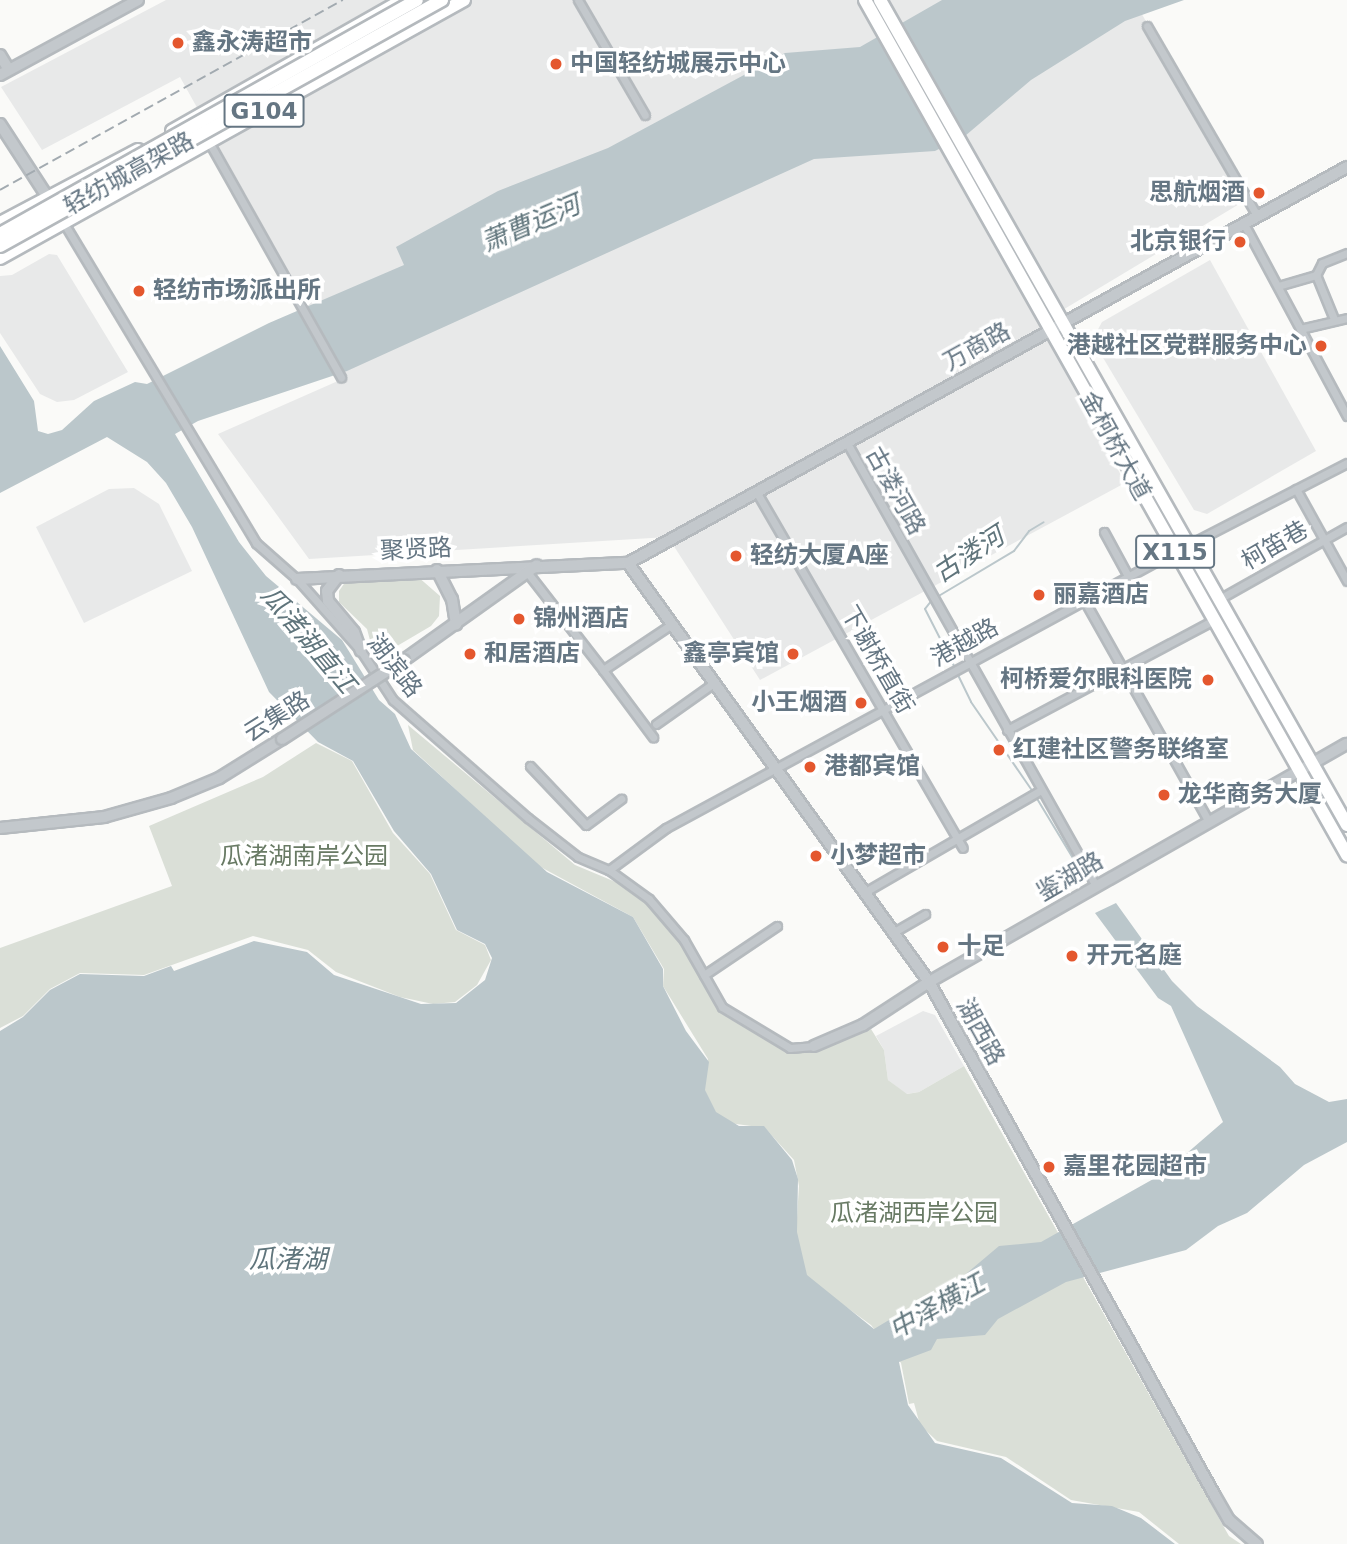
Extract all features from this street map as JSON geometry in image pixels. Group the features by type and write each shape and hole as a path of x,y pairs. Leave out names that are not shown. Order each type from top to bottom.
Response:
{"main road":[{"name":"G104","path":"0,223 403,0"},
{"name":"轻纺城高架路","path":"0,234 417,0"},
{"name":"轻纺城高架路","path":"0,246 442,0"},
{"name":"G104","path":"0,258 65,225 464,0"},
{"name":"金柯桥大道","path":"871,2 982,184 1191,543 1347,825"},
{"name":"金柯桥大道","path":"871,2 971,191 1347,855"}],"street":[{"path":"0,55 5,73 138,0"},
{"path":"578,0 645,114"},
{"path":"1147,26 1257,216"},
{"path":"0,124 48,198"},
{"path":"209,142 341,377"},
{"name":"万商路","path":"628,563 1347,167"},
{"name":"湖滨路","path":"48,198 147,367 256,543 297,579 361,651 393,700 471,772 578,857 609,870 649,899 684,940 723,1007 766,1036 790,1048 814,1046"},
{"path":"1244,224 1347,416"},
{"path":"1278,286 1315,275 1322,263 1347,253"},
{"path":"1315,275 1334,319"},
{"path":"1300,329 1347,318"},
{"name":"古溇河路","path":"847,443 1007,730 1037,793 1096,886"},
{"name":"港越路","path":"609,870 666,828 1128,576 1347,463"},
{"path":"1296,489 1347,581"},
{"name":"下谢桥直街","path":"757,493 962,848"},
{"name":"柯笛巷","path":"1221,598 1347,527"},
{"path":"1104,532 1128,576"},
{"path":"537,565 628,563"},
{"name":"湖西路","path":"628,563 778,768 929,982 1214,1496 1229,1520 1257,1544"},
{"name":"聚贤路","path":"297,579 537,565"},
{"name":"云集路","path":"0,828 104,817 171,798 219,778 404,660 537,565"},
{"path":"437,570 452,599 456,625"},
{"path":"527,572 653,737"},
{"path":"339,575 327,591 328,601 354,632 361,651"},
{"path":"1084,600 1209,822"},
{"path":"1007,730 1214,620"},
{"path":"603,670 672,624"},
{"path":"656,724 715,682"},
{"name":"鉴湖路","path":"814,1046 863,1025 929,982 1347,744"},
{"path":"530,765 586,825 621,799"},
{"path":"865,892 1037,793"},
{"path":"894,932 925,914"},
{"path":"704,975 777,926"}],"shaded area":[{"path":"166,0 1134,0 1246,200 1041,323 1125,483 760,680 668,537 309,559 218,434 347,377 180,77 42,150 1,87"},
{"path":"49,254 57,255 128,372 74,400 57,402 40,394 0,333 0,276 12,275"},
{"path":"1210,260 1316,451 1207,514 1194,510 1096,346 1096,333 1102,322"},
{"path":"134,488 159,504 192,571 84,623 36,527 109,489"},
{"path":"923,1011 935,1015 964,1066 919,1092 906,1094 888,1080 884,1050 876,1036"}],"green space":[{"path":"417,576 440,596 439,616 431,626 375,659 367,629 339,602 339,591 346,581"},
{"name":"瓜渚湖西岸公园","path":"408,725 575,865 630,888 654,908 681,942 720,1009 790,1054 871,1029 884,1050 888,1080 907,1094 919,1092 964,1066 1229,1536 1241,1544 1179,1544 1139,1512 1071,1500 1006,1457 937,1441 920,1425 914,1403 909,1404 901,1363 871,1325 802,1275 796,1233 799,1186 794,1160 765,1128 729,1123 709,1107 703,1083 708,1059 663,986 664,969 633,917 537,865 413,750"},
{"name":"瓜渚湖南岸公园","path":"316,743 352,761 393,833 430,874 456,930 485,945 491,960 477,985 455,1002 433,1004 400,997 336,972 308,950 253,936 144,975 80,973 50,989 23,1016 0,1028 0,948 172,886 149,826 263,777"}],"water":[{"name":"瓜渚湖","path":"942,0 1184,0 1125,21 1031,80 965,136 935,151 814,159 347,371 198,421 175,434 239,542 266,576 342,640 379,700 395,714 411,749 547,872 633,917 663,969 663,986 686,1031 709,1062 705,1090 716,1112 739,1126 764,1126 792,1160 798,1179 797,1232 807,1275 874,1329 899,1314 936,1307 954,1284 999,1246 1041,1242 1164,1173 1223,1122 1171,1006 1158,998 1095,913 1116,903 1172,981 1197,1006 1280,1067 1295,1084 1329,1102 1347,1099 1347,1142 1304,1165 1247,1213 1218,1226 1186,1250 1066,1282 998,1319 985,1335 937,1339 931,1350 899,1362 908,1405 935,1443 1001,1458 1072,1503 1112,1506 1141,1518 1175,1544 0,1544 0,1031 23,1017 50,990 80,974 144,976 171,966 174,971 254,941 307,952 334,975 421,1004 456,1003 485,980 492,958 485,944 457,930 431,874 394,831 353,761 318,742 269,692 192,527 166,483 147,462 107,437 0,493 0,346 34,401 38,431 48,434 62,430 94,401 135,382 147,384 269,323 404,265 396,247 498,191 608,148 785,53 860,47"}],"waterway":[{"name":"古溇河","path":"937,597 1014,551 1029,531 1044,522"},
{"name":"古溇河","path":"932,600 925,609 955,668"},
{"name":"古溇河","path":"957,673 971,702 1033,792"},
{"name":"古溇河","path":"1036,797 1082,873"}],"railway":[{"path":"0,190 343,0"}],"place":[{"name":"鑫永涛超市","path":"178,43"},
{"name":"中国轻纺城展示中心","path":"556,64"},
{"name":"思航烟酒","path":"1259,193"},
{"name":"北京银行","path":"1240,242"},
{"name":"轻纺市场派出所","path":"139,291"},
{"name":"港越社区党群服务中心","path":"1321,346"},
{"name":"轻纺大厦A座","path":"736,556"},
{"name":"丽嘉酒店","path":"1039,595"},
{"name":"锦州酒店","path":"519,619"},
{"name":"和居酒店","path":"470,654"},
{"name":"鑫亭宾馆","path":"793,654"},
{"name":"柯桥爱尔眼科医院","path":"1208,680"},
{"name":"小王烟酒","path":"861,703"},
{"name":"红建社区警务联络室","path":"999,750"},
{"name":"港都宾馆","path":"810,767"},
{"name":"龙华商务大厦","path":"1164,795"},
{"name":"小梦超市","path":"816,856"},
{"name":"十足","path":"943,947"},
{"name":"开元名庭","path":"1072,956"},
{"name":"嘉里花园超市","path":"1049,1167"}],"water label":[{"name":"萧曹运河","path":"531,224"},
{"name":"瓜渚湖直江","path":"308,640"},
{"name":"中泽横江","path":"937,1307"}]}
